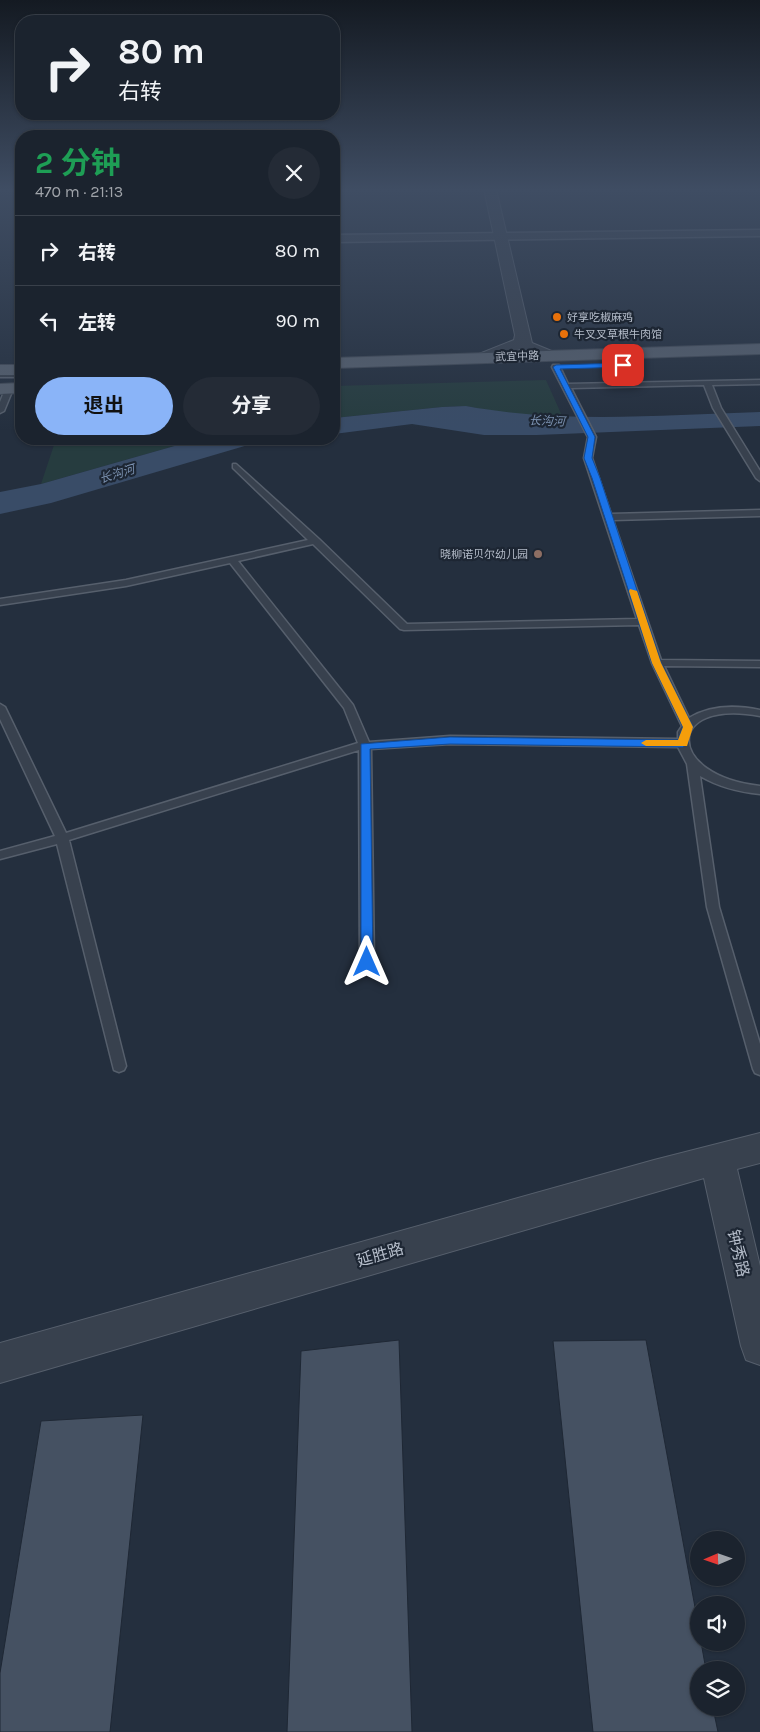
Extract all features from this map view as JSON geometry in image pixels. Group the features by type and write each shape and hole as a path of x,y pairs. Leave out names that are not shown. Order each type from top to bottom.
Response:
{"main road":[{"name":"武宜中路","path":"340,373 760,350"},
{"name":"武宜中路","path":"340,363 485,357 552,361 760,362"},
{"path":"0,370 15,370"}],"street":[{"path":"507,270 525,345 552,361"},
{"path":"485,357 521,342 522,336"},
{"name":"延胜路","path":"0,1363 635,1181 760,1148"},
{"name":"钟秀路","path":"717,1159 760,1346"}],"lane":[{"path":"552,361 592,437 588,458 657,663 688,727"},
{"path":"566,386 760,382"},
{"path":"0,411 9,383"},
{"path":"707,383 717,408 760,478"},
{"path":"236,466 404,627 644,622"},
{"path":"609,517 760,513"},
{"path":"0,602 126,583 316,541"},
{"path":"232,559 349,707 365,746 367,962"},
{"path":"657,663 760,664"},
{"path":"0,707 62,838 119,1066"},
{"path":"760,713 732,709 713,711 698,717 688,727 684,734 683,743 692,762 713,907 760,1069"},
{"path":"0,855 62,838 353,747 450,740 683,743"},
{"path":"692,762 705,774 722,783 742,789 760,790"}],"green space":[{"path":"546,380 563,418 506,414 466,406 340,417 340,386"},
{"path":"54,445 178,445 41,484"}],"water":[{"name":"长沟河","path":"466,406 502,412 576,417 760,412 760,426 537,435 484,435 412,424 340,433 340,417"},
{"name":"长沟河","path":"178,445 248,445 51,503 0,514 0,492 41,484"}],"building":[{"path":"399,1340 412,1732 287,1732 301,1351"},
{"path":"646,1340 693,1596 690,1596 690,1651 703,1651 704,1661 690,1661 690,1716 715,1716 718,1732 593,1732 553,1341"},
{"path":"143,1415 110,1732 0,1732 0,1673 41,1421"}],"slow traffic":[{"path":"633,591 657,663 688,727 684,734 683,743 646,743"}],"place":[{"name":"好享吃椒麻鸡","path":"557,317"},
{"name":"牛叉叉草根牛肉馆","path":"564,334"},
{"name":"晓柳诺贝尔幼儿园","path":"538,554"}],"route":[{"path":"367,962 365,746 450,740 683,743 684,734 688,727 657,663 588,458 592,437 556,367 623,365"}]}
